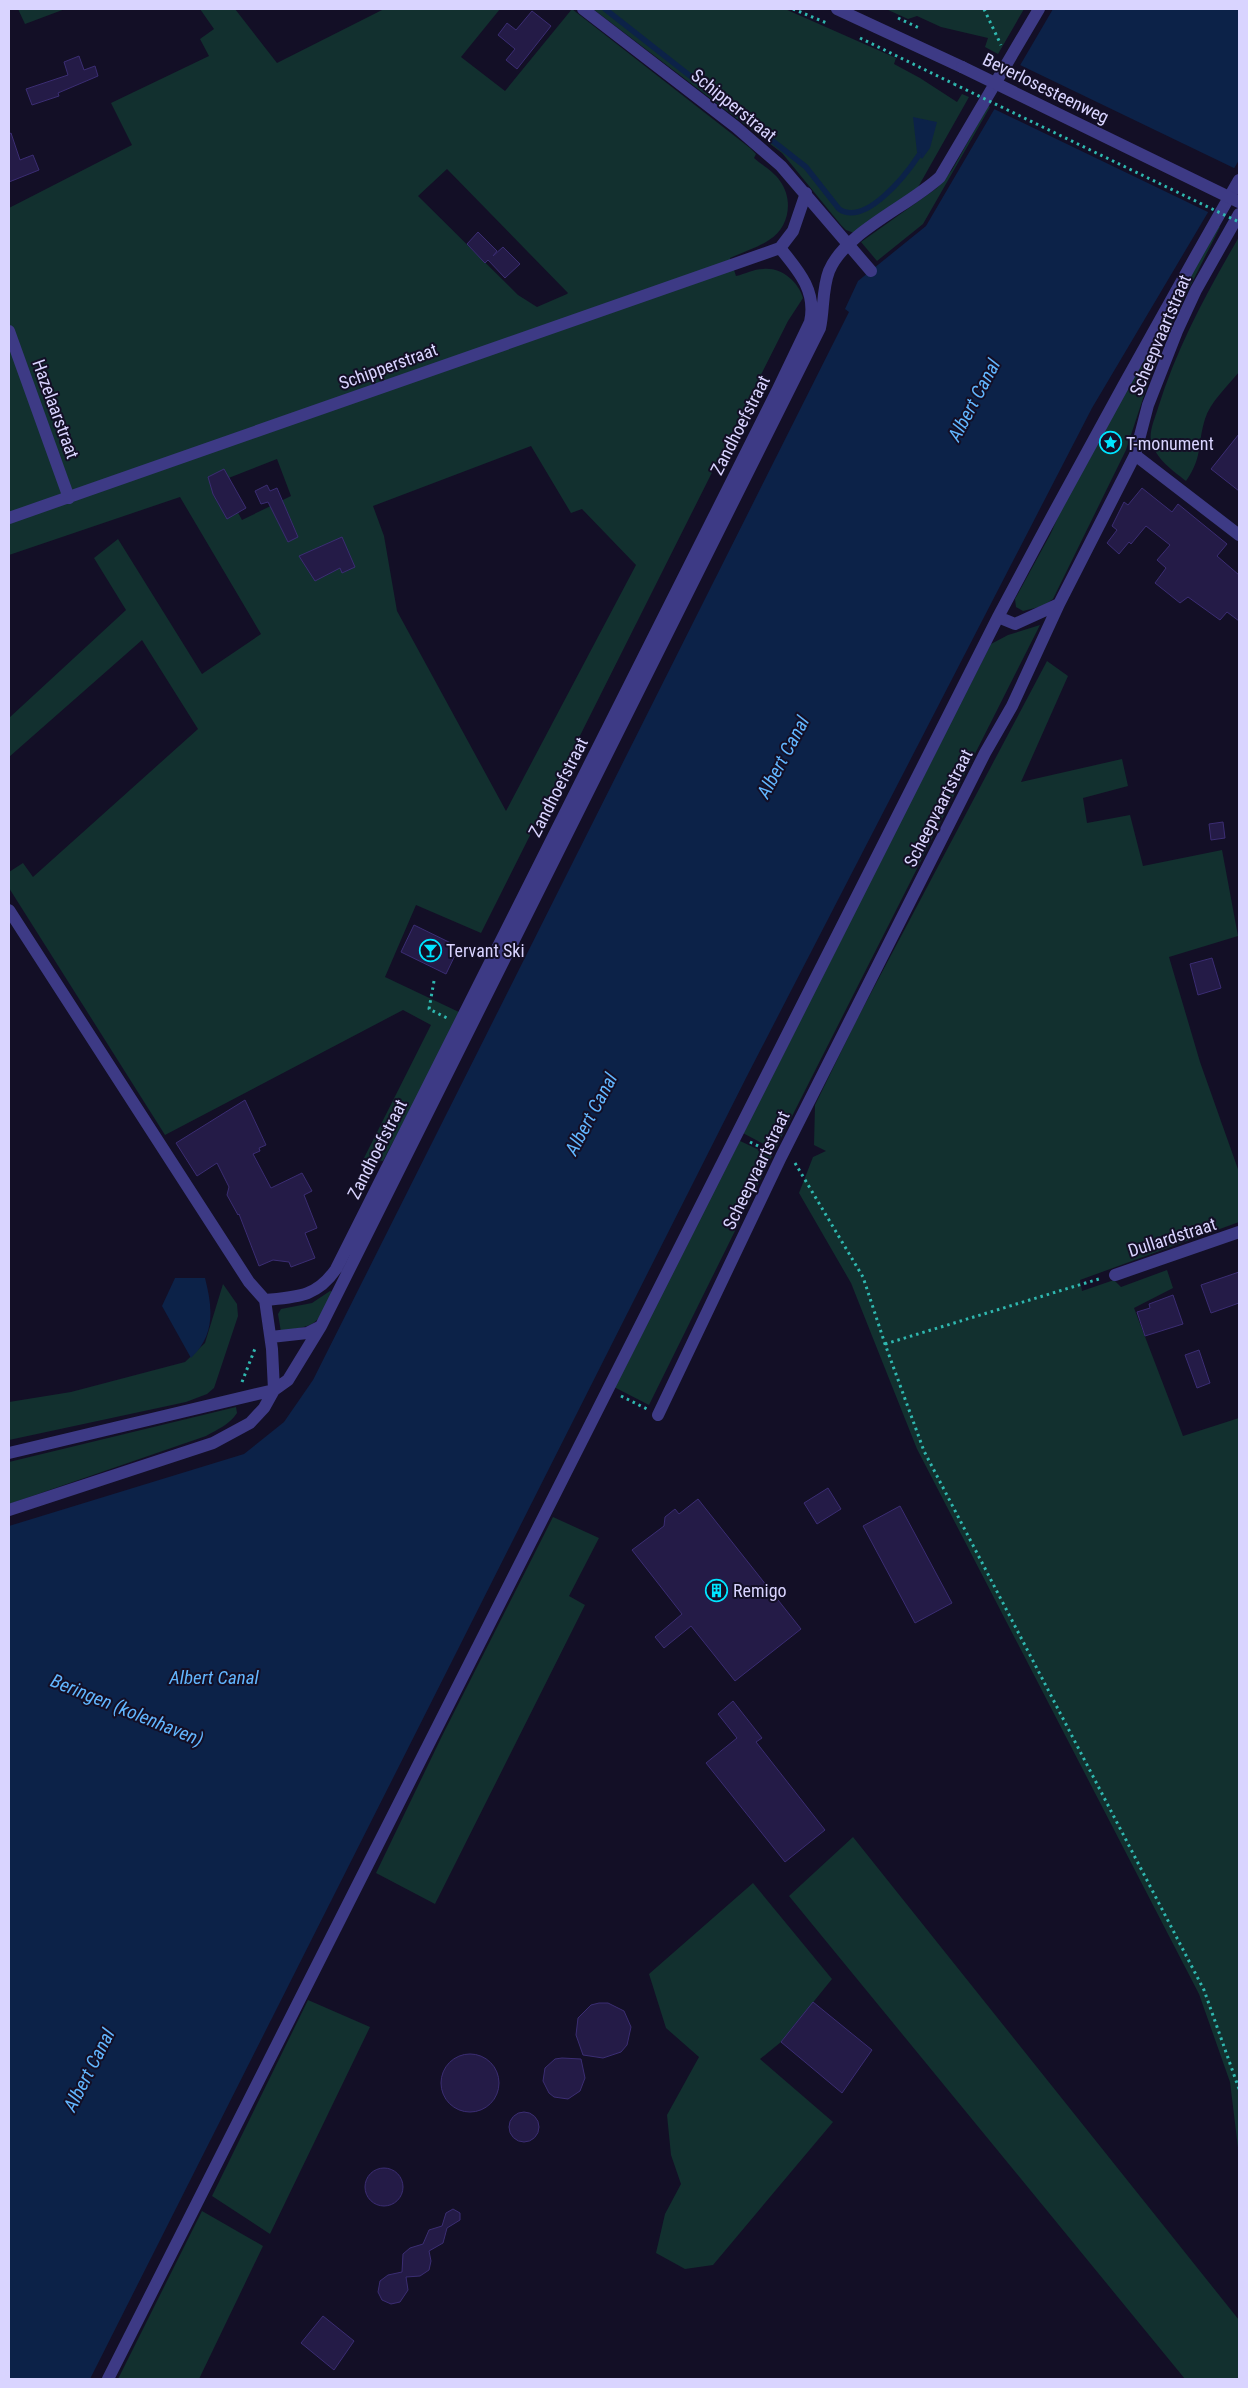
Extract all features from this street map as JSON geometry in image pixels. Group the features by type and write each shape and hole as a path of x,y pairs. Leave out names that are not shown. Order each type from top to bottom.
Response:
{"street":[{"name":"Schipperstraat","path":"583,9 736,127 781,166 871,271"},
{"name":"Beverlosesteenweg","path":"837,9 962,67 1239,202"},
{"path":"9,1453 201,1409 233,1398 274,1390 288,1380 321,1326 816,337 824,310 829,270 849,244 927,189 940,177 1039,9"},
{"path":"108,2379 735,1134 998,618 1152,330 1239,180"},
{"path":"780,248 793,231 806,193"},
{"name":"Scheepvaartstraat","path":"658,1415 781,1158 980,762 1012,706 1059,604 1135,455 1148,405 1177,331 1239,214"},
{"name":"Schipperstraat","path":"9,518 780,248"},
{"name":"Zandhoefstraat","path":"266,1300 307,1295 328,1281 336,1269 810,322 812,311 807,286 799,271 780,248"},
{"name":"Hazelaarstraat","path":"9,331 69,498"},
{"path":"1135,455 1239,535"},
{"path":"998,618 1015,624 1059,604"},
{"path":"9,910 249,1282 266,1300 274,1390 264,1408 250,1423 213,1443 9,1510"},
{"name":"Dullardstraat","path":"1114,1275 1239,1232"},
{"path":"270,1337 307,1332 321,1326"}],"path":[{"path":"793,9 838,28"},
{"path":"984,9 1008,62"},
{"path":"853,35 1239,222"},
{"path":"434,981 429,1009 459,1024"},
{"path":"735,1134 781,1158 794,1162 863,1277 924,1451 1204,1990 1239,2089"},
{"path":"885,1344 1114,1275"},
{"path":"233,1398 246,1374 257,1345 270,1337"},
{"path":"608,1389 658,1415"}],"green space":[{"path":"18,9 65,9 25,24"},
{"path":"200,9 235,9 277,63 384,9 500,9 461,57 505,91 572,9 750,148 756,154 754,158 777,178 784,188 788,205 785,221 781,228 776,235 764,243 730,258 736,276 760,269 776,270 793,281 803,298 788,321 481,933 416,905 385,977 461,1013 383,1161 364,1158 431,1025 403,1010 165,1135 9,888 9,872 23,863 33,877 198,729 142,640 9,757 9,718 126,610 94,558 118,539 202,674 261,634 180,497 9,555 9,208 132,145 111,103 209,56 200,39 214,29","holes":["447,169 568,293 567,294 537,307 518,295 418,196","531,446 571,513 582,509 636,565 506,811 397,611 384,536 373,506","277,459 291,496 242,520 221,481"]},
{"path":"593,9 785,9 896,58 894,64 957,102 962,94 969,97 917,189 854,233 846,230 841,225 782,153"},
{"path":"886,9 1024,9 998,54 985,47 988,38 941,27 917,16 908,19"},
{"path":"988,106 990,107 923,224 877,261 861,242 937,188 952,170"},
{"path":"1218,226 1220,227 1161,344 1126,450 1053,599 1043,606 1023,611 1016,607 1015,599 1051,533 1067,496"},
{"path":"1239,237 1239,372 1215,400 1207,413 1195,465 1186,481 1165,464 1153,447 1151,441 1152,429 1174,363 1204,299"},
{"path":"1040,625 775,1150 741,1132 991,644 1008,635"},
{"path":"1047,661 1068,676 1021,782 1122,759 1128,786 1083,798 1087,823 1130,815 1143,866 1222,850 1238,936 1169,957 1200,1062 1239,1172 1239,1222 1080,1280 1082,1291 1114,1280 1121,1287 1167,1270 1173,1288 1134,1308 1183,1436 1239,1418 1239,2156 1230,2082 1199,1994 917,1449 851,1283 799,1193 813,1157 826,1151 814,1145 815,1105 855,1023"},
{"path":"738,1140 772,1156 649,1405 614,1387"},
{"path":"223,1284 237,1304 238,1316 214,1388 207,1394 186,1402 9,1440 9,1402 71,1392 185,1362 205,1343"},
{"path":"330,1291 333,1292 319,1318 309,1325 281,1332 278,1314 281,1309 312,1303"},
{"path":"236,1407 237,1413 230,1421 206,1436 9,1504 9,1462"},
{"path":"553,1517 599,1538 569,1596 585,1605 435,1904 376,1873 442,1736"},
{"path":"853,1837 1239,2320 1239,2379 1185,2379 789,1896"},
{"path":"753,1883 832,1979 781,2042 760,2059 833,2122 713,2265 685,2269 656,2253 665,2214 681,2184 671,2155 667,2115 699,2057 666,2028 649,1974"},
{"path":"308,2000 370,2027 270,2234 212,2196"},
{"path":"202,2211 263,2246 199,2379 118,2379"}],"water":[{"name":"Albert Canal","path":"1053,9 1239,9 1239,160 1092,408 747,1076 90,2379 9,2379 9,1526 244,1454 284,1422 313,1380 849,312 845,309 858,281 926,226"},
{"path":"913,117 937,122 930,148 922,159 917,152"},
{"path":"175,1278 205,1278 208,1289 210,1321 208,1331 199,1349 191,1358 162,1306"}],"pier":[{"path":"1018,64 1236,169 1210,213 992,108"}],"building":[{"path":"532,11 551,26 517,69 506,60 515,49 498,35 507,23 516,30"},
{"path":"79,56 84,70 95,66 98,76 58,93 59,96 32,105 26,89 68,75 64,62"},
{"path":"11,133 20,160 33,155 39,170 9,182 9,134"},
{"path":"478,232 497,251 493,256 503,247 520,264 505,278 488,260 485,263 467,244"},
{"path":"1239,434 1239,491 1211,469"},
{"path":"224,469 246,508 227,519 213,494 208,477"},
{"path":"267,485 270,491 277,488 298,537 288,542 268,502 261,504 255,491"},
{"path":"1142,488 1172,512 1178,504 1227,544 1217,556 1239,575 1239,621 1227,612 1220,620 1188,597 1180,603 1155,583 1166,568 1157,560 1170,545 1146,526 1131,544 1129,542 1119,554 1107,543 1117,530 1112,526 1124,502 1128,505"},
{"path":"342,537 355,567 342,573 340,568 315,581 299,556"},
{"path":"1223,822 1225,838 1211,840 1209,824"},
{"name":"Tervant Ski","path":"414,925 459,947 446,974 401,952"},
{"path":"1212,958 1221,988 1198,995 1190,964"},
{"path":"245,1100 266,1145 259,1148 260,1151 253,1154 271,1188 302,1173 312,1191 304,1195 317,1228 305,1233 315,1258 291,1267 289,1262 273,1260 259,1266 239,1214 227,1195 229,1187 217,1163 197,1176 176,1143"},
{"path":"1239,1272 1239,1303 1211,1313 1201,1285"},
{"path":"1173,1295 1183,1324 1145,1336 1137,1312 1150,1308 1149,1304"},
{"path":"1199,1350 1210,1383 1197,1388 1185,1355"},
{"path":"828,1488 841,1509 817,1524 804,1503"},
{"name":"Remigo","path":"698,1499 801,1629 735,1681 691,1626 664,1648 655,1637 682,1614 632,1550 664,1526 665,1517 675,1509 679,1514"},
{"path":"900,1506 952,1603 915,1623 863,1526"},
{"path":"733,1701 762,1738 756,1742 825,1830 785,1862 706,1763 737,1738 718,1714"},
{"path":"813,2002 872,2050 842,2093 781,2042"},
{"path":"608,2003 624,2011 631,2027 627,2045 621,2052 603,2058 583,2055 576,2035 578,2018 591,2005"},
{"path":"470,2054 481,2056 494,2067 499,2083 497,2094 486,2107 470,2112 459,2110 446,2099 441,2083 443,2072 454,2059"},
{"path":"555,2059 581,2059 585,2078 580,2091 568,2099 554,2097 549,2093 543,2081 545,2068"},
{"path":"524,2112 535,2116 539,2127 535,2138 524,2142 513,2138 509,2127 513,2116"},
{"path":"384,2168 391,2169 397,2174 402,2180 402,2194 397,2200 391,2205 384,2206 377,2205 371,2200 366,2194 365,2187 366,2180 371,2174 377,2169"},
{"path":"453,2209 460,2213 460,2220 447,2228 443,2243 429,2251 431,2261 429,2270 420,2276 406,2277 408,2290 400,2302 391,2304 382,2300 378,2292 380,2281 388,2275 402,2272 403,2254 410,2248 423,2244 429,2230 442,2226 446,2213"},
{"path":"323,2316 354,2341 334,2370 301,2343"}],"waterway":[{"path":"605,9 806,167 839,209 849,213 861,211 872,205 895,186 919,155"}],"place":[{"name":"T-monument","path":"1110,443"},
{"name":"Tervant Ski","path":"430,950"},
{"name":"Remigo","path":"717,1590"}],"water label":[{"name":"Beringen (kolenhaven)","path":"127,1710"}]}
